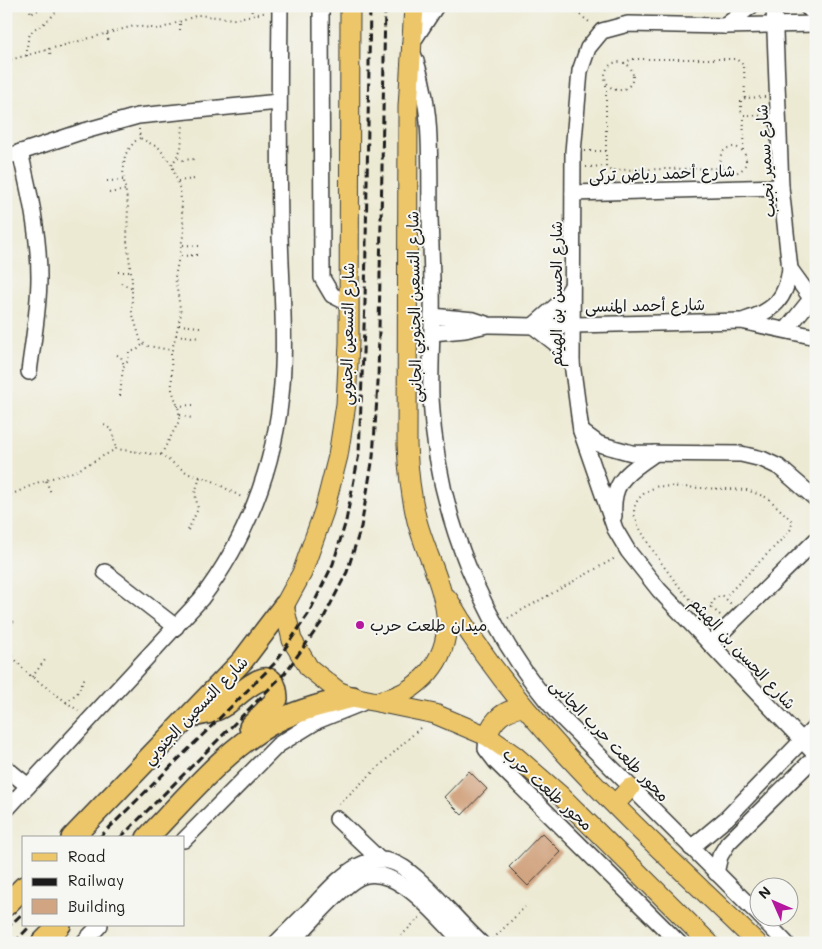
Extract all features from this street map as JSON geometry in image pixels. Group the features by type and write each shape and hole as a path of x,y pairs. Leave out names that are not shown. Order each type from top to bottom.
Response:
{"highway":[{"name":"شارع التسعين الجنوبي","path":"74,836 191,716 258,643 284,606"},
{"path":"191,716 213,711 224,706 252,682 261,679 271,682 277,689 277,699 250,726 241,745"},
{"path":"149,836 241,745 258,732 295,712 365,699"},
{"path":"6,905 22,889"},
{"path":"42,943 59,926"}],"main road":[{"name":"شارع التسعين الجنوبي","path":"284,606 309,556 338,456 348,376 350,6"},
{"path":"365,699 395,697 416,686 438,659 448,626 445,601 417,520 408,472 407,133 410,46 414,6"},
{"path":"441,587 482,653 523,707 615,804 757,943"},
{"name":"محور طلعت حرب","path":"284,606 292,640 302,660 327,684 365,699 435,714 487,736 514,755 560,795 709,943"},
{"path":"487,736 496,719 504,712 523,707"},
{"path":"615,804 630,788"}],"street":[{"path":"321,6 322,278 332,295 348,303"},
{"path":"410,46 436,6"},
{"path":"725,26 751,6"},
{"name":"شارع سمير نجيب","path":"774,6 780,117 781,187 790,269 813,302"},
{"path":"806,6 816,15"},
{"path":"6,810 176,627 223,569 244,532 255,504 270,454 283,368 279,102 280,9"},
{"path":"602,31 628,24 725,26 816,24"},
{"name":"شارع الحسن بن الهيثم","path":"602,31 588,48 580,71 573,152 572,363 582,431 615,530 628,551 659,590 816,756"},
{"name":"شارع التسعين الجنوبي الجانبى","path":"410,46 419,66 428,108 432,316 431,398 435,436 452,520 468,566"},
{"path":"29,372 38,307 39,259 35,220 13,155 80,132 138,116 183,110 279,102"},
{"name":"شارع أحمد رياض تركى","path":"573,193 781,187"},
{"name":"شارع أحمد المنسى","path":"741,321 763,314 780,299 788,286 790,269"},
{"path":"572,286 563,300 534,326 554,343 572,363"},
{"path":"787,329 813,302"},
{"name":"شارع أحمد المنسى","path":"432,316 474,320 489,325 534,326 741,321 787,329 816,337"},
{"name":"شارع أحمد المنسى","path":"432,333 475,329 489,325"},
{"path":"582,431 599,444 612,450 632,453 741,454 762,459 779,467 816,499"},
{"path":"615,530 613,501 615,491 633,470 655,453"},
{"path":"710,644 816,540"},
{"name":"محور طلعت حرب الجانبى","path":"468,566 482,598 497,625 537,690 630,788 750,906"},
{"path":"105,572 176,627"},
{"path":"185,839 278,745 317,721 365,699"},
{"path":"691,848 727,818 816,726"},
{"path":"487,736 486,749 496,762 679,943"},
{"path":"716,872 720,856 728,843 816,756"},
{"path":"6,768 28,786"},
{"path":"337,819 380,860"},
{"path":"359,841 361,865"},
{"path":"276,943 342,877 361,865 380,860 395,863 416,878 482,942"},
{"path":"296,940 347,887 364,875 379,874 395,879 463,943"},
{"path":"83,943 99,926"},
{"name":"محور طلعت حرب الجانبى","path":"770,926 786,943"}],"path":[{"path":"30,6 31,14 45,6"},
{"path":"27,56 26,40 31,31 51,18 56,11 55,6"},
{"path":"251,6 252,14"},
{"path":"568,6 602,31"},
{"path":"6,60 27,56 49,48 134,26 160,29 198,15 234,19 280,9"},
{"path":"180,22 180,30"},
{"path":"107,34 109,43"},
{"path":"49,48 51,57"},
{"path":"606,166 605,76 609,66 613,63 624,63 632,59 736,59 740,61 745,70 745,98"},
{"path":"606,82 614,89 624,89 629,86 633,75 624,63"},
{"path":"573,168 606,166 610,170 723,168 732,173 742,170 746,161 743,151 744,115 741,101 745,98 778,96"},
{"path":"172,165 178,158 183,140 183,110"},
{"path":"744,115 780,117"},
{"path":"138,116 140,138"},
{"path":"140,138 159,148 172,165 178,181 184,231 181,256 175,277 181,314 171,350 172,390 180,415 178,426 161,455"},
{"path":"140,138 134,142 126,156 124,180 128,205 127,240 134,323 143,344"},
{"path":"723,168 720,159 724,150 734,147 743,151"},
{"path":"573,152 606,151"},
{"path":"178,158 183,160 194,159"},
{"path":"178,181 194,179"},
{"path":"107,181 124,180"},
{"path":"109,193 125,190"},
{"path":"183,245 200,246"},
{"path":"181,256 198,255"},
{"path":"118,272 131,272"},
{"path":"121,284 132,288"},
{"path":"179,325 200,327"},
{"path":"176,336 200,338"},
{"path":"143,344 171,350"},
{"path":"124,365 128,361 129,352 137,350 143,344"},
{"path":"117,355 121,357 124,365 120,396"},
{"path":"177,406 193,405"},
{"path":"180,415 192,418"},
{"path":"104,425 112,430 116,449"},
{"path":"6,497 46,480 76,471 116,449 161,455 189,474 200,476 221,485 255,504"},
{"path":"188,530 198,509 195,492 200,476"},
{"path":"46,480 51,493"},
{"path":"712,607 707,609 698,608 667,570 635,523 634,511 638,500 646,491 658,486 747,490 768,498 792,520 792,527 789,532 725,597"},
{"path":"497,625 628,551"},
{"path":"712,607 712,602 719,596 725,597 741,613"},
{"path":"712,607 730,625"},
{"path":"6,629 15,620"},
{"path":"6,649 32,677 66,703 91,718"},
{"path":"32,677 45,660"},
{"path":"66,703 78,692 85,677"},
{"path":"339,804 435,714"},
{"path":"482,942 525,907"},
{"path":"394,943 429,909"}],"building":[{"path":"469,771 487,789 462,815 444,797"},
{"path":"542,833 561,852 528,886 509,867"}],"railway":[{"path":"101,836 275,663 309,613 333,564 346,521 359,454 365,302 370,6"},
{"path":"122,836 285,673 321,623 347,572 361,527 373,457 378,383 385,6"},
{"path":"6,929 22,914"},
{"path":"14,943 30,926"}],"place":[{"name":"ميدان طلعت حرب","path":"360,625"}]}
